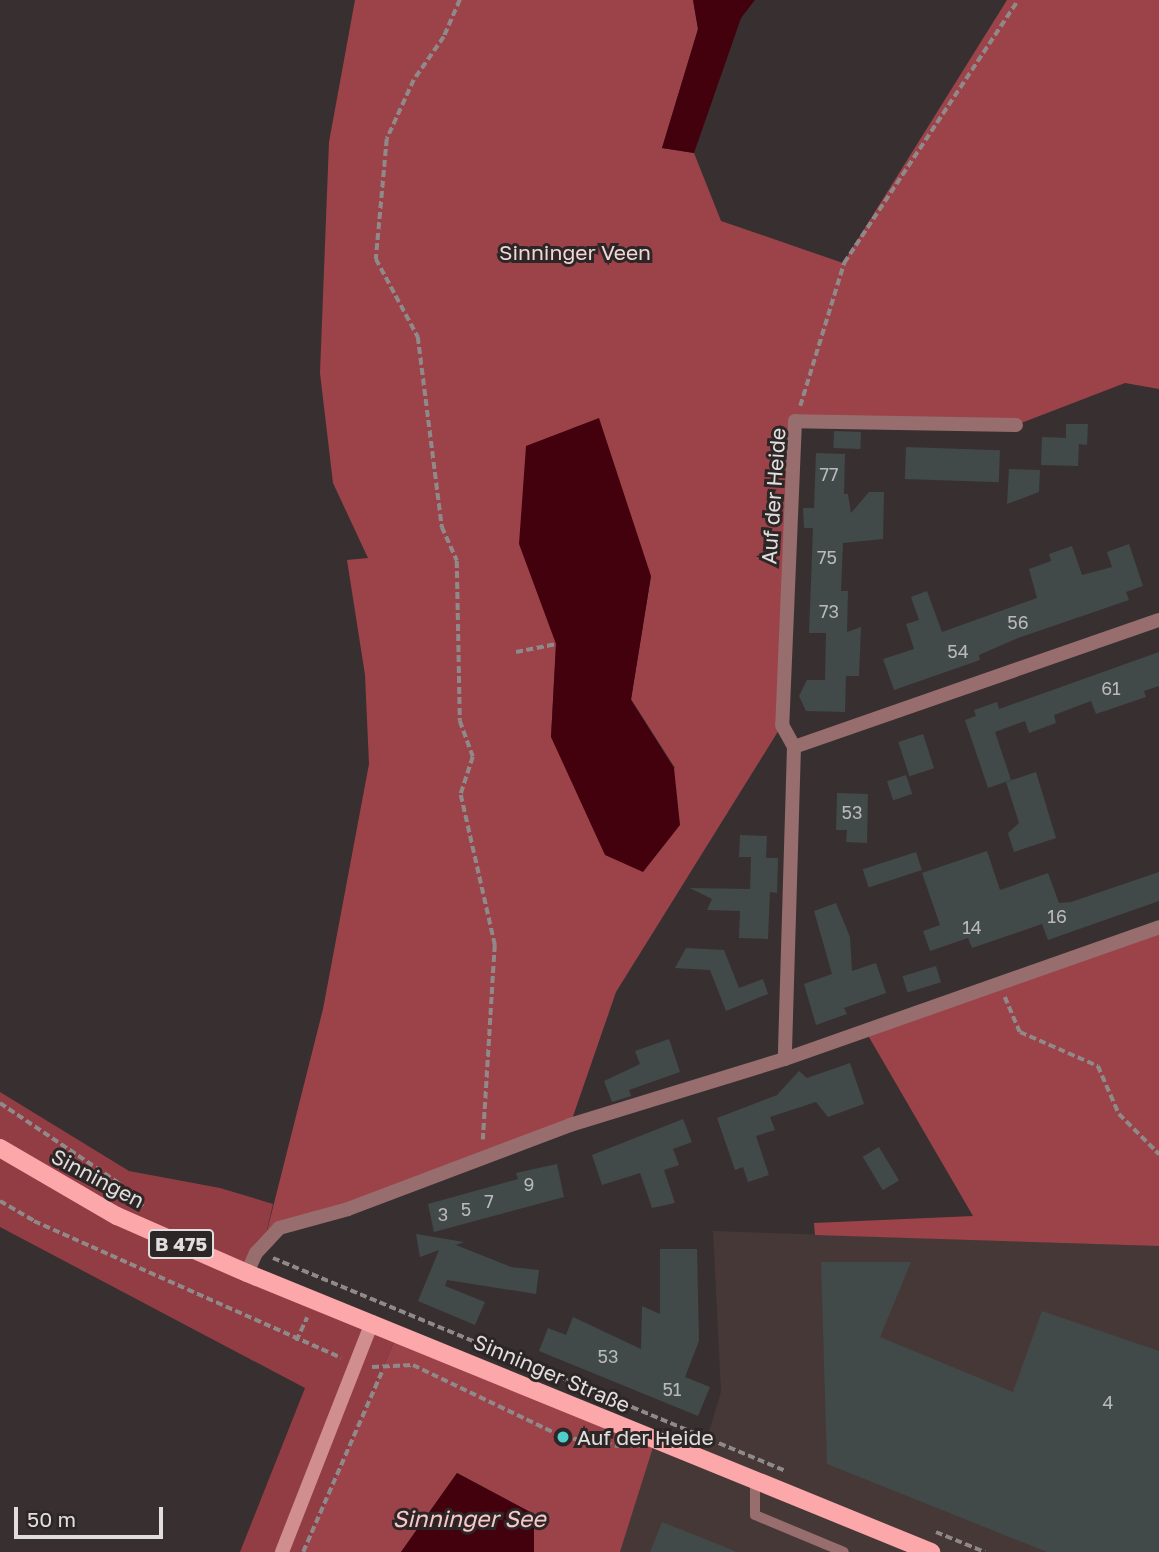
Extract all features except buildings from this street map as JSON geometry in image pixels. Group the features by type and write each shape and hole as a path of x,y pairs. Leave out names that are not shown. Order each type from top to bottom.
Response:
{"main road":[{"name":"Sinningen","path":"0,1148 117,1216 247,1273 372,1322"},
{"path":"282,1552 372,1322"},
{"name":"Sinninger Straße","path":"372,1322 931,1552"}],"street":[{"name":"Auf der Heide","path":"785,1059 793,747 782,725 795,421 1016,425"},
{"path":"793,747 1159,620"},
{"path":"247,1273 256,1254 279,1228 348,1209 570,1125 785,1059 1159,927"}],"lane":[{"path":"755,1479 755,1515 844,1552"}],"path":[{"path":"460,0 444,37 414,80 387,139 376,259 418,337 442,527 457,561 460,721 473,757 461,795 495,945 488,1027 489,1090 482,1121 486,1156"},
{"path":"795,421 844,263 1018,0"},
{"path":"516,652 556,644"},
{"path":"1000,984 1020,1032 1098,1066 1119,1114 1159,1154"},
{"path":"0,1103 116,1181 151,1213"},
{"path":"0,1201 46,1227 355,1363"},
{"path":"256,1254 381,1300 788,1471"},
{"path":"303,1552 382,1370"},
{"path":"923,1527 985,1552"}],"shaded area":[{"path":"0,1092 129,1171 220,1188 273,1204 264,1243 247,1273 398,1333 303,1552 240,1552 305,1388 0,1227"},
{"path":"713,1231 1159,1246 1159,1552 620,1552 655,1441 701,1458 721,1392"}],"green space":[{"name":"Sinninger Veen","path":"355,0 693,0 698,29 662,148 694,153 721,221 843,263 1007,0 1159,0 1159,389 1125,383 1016,425 795,421 782,725 616,992 570,1125 280,1228 264,1243 323,1009 369,764 365,675 347,560 368,558 333,483 320,373 329,142","holes":["651,576 631,699 675,768 576,784 551,737 556,644"]},
{"path":"1159,927 1159,1246 815,1235 814,1223 973,1216 866,1032"},
{"path":"398,1333 655,1441 620,1552 534,1552 534,1514 457,1473 401,1552 303,1552"}],"water":[{"path":"693,0 755,0 741,18 694,153 662,148 698,29"},
{"path":"599,418 651,576 631,700 674,768 680,825 643,872 605,855 551,737 556,644 519,544 526,446"},
{"name":"Sinninger See","path":"457,1473 534,1514 534,1552 401,1552"}],"place":[{"name":"Auf der Heide","path":"563,1437"}]}
